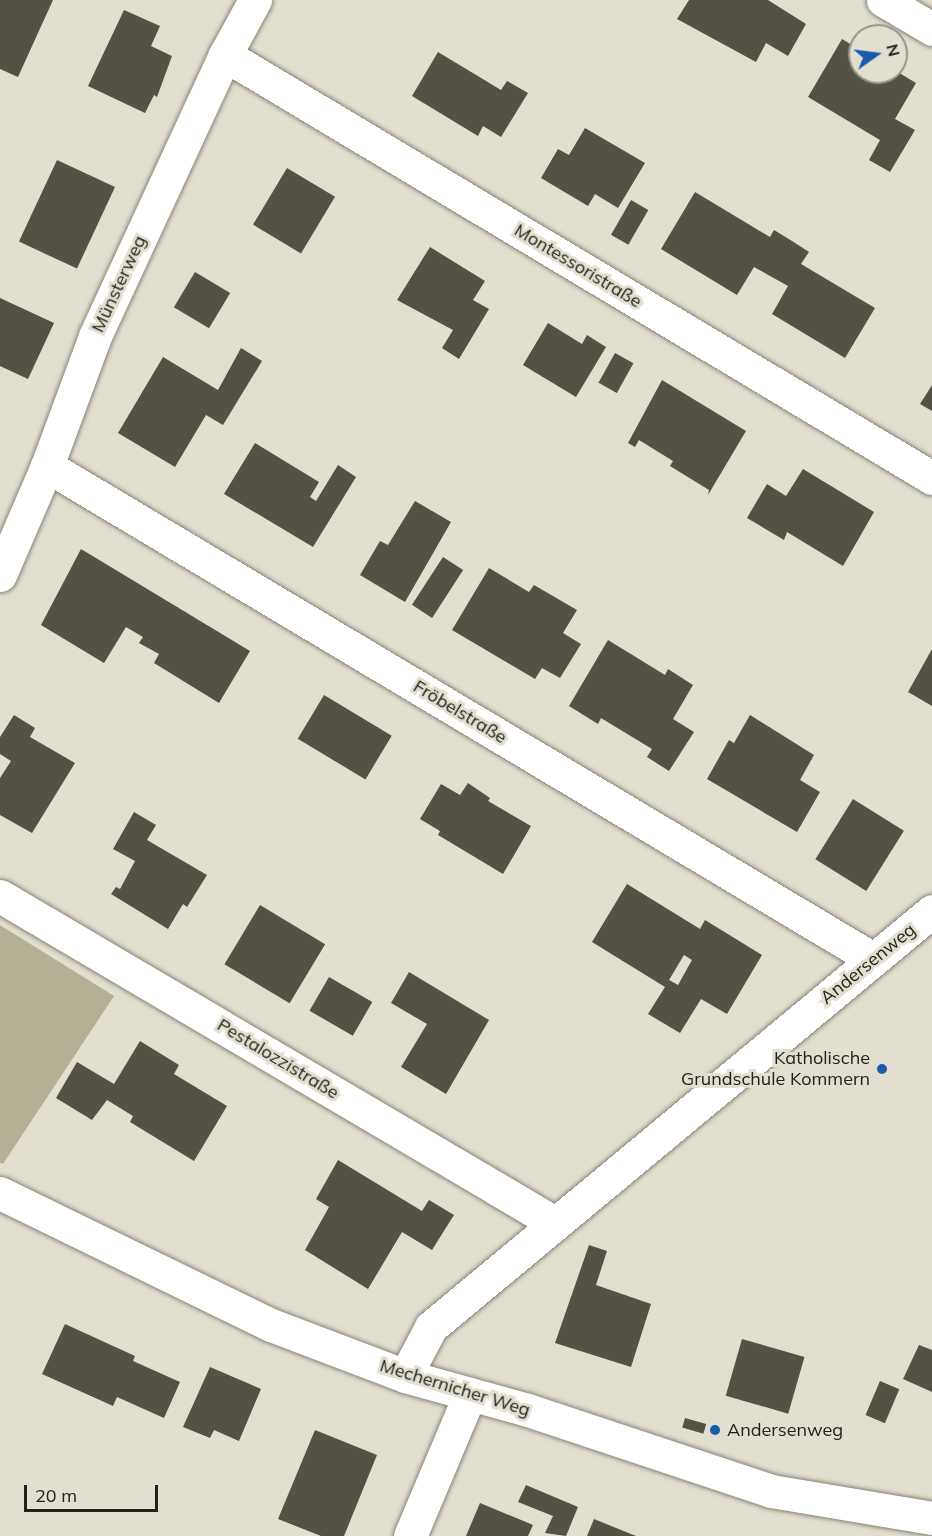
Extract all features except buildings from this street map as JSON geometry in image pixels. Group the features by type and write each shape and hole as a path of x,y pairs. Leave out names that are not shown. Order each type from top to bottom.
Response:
{"street":[{"name":"Münsterweg","path":"0,575 47,466 95,336 225,55 255,0"},
{"path":"883,0 932,29"},
{"name":"Montessoristraße","path":"225,55 932,478"},
{"name":"Fröbelstraße","path":"47,466 873,959"},
{"name":"Pestalozzistraße","path":"0,896 555,1223"},
{"name":"Andersenweg","path":"405,1376 431,1327 932,911"},
{"name":"Mechernicher Weg","path":"0,1193 271,1325 405,1376 470,1394 771,1491 932,1518"},
{"path":"410,1536 470,1394"}],"shaded area":[{"path":"0,925 114,996 3,1164 0,1163"}],"place":[{"name":"Katholische Grundschule Kommern","path":"882,1069"},
{"name":"Andersenweg","path":"715,1430"}]}
